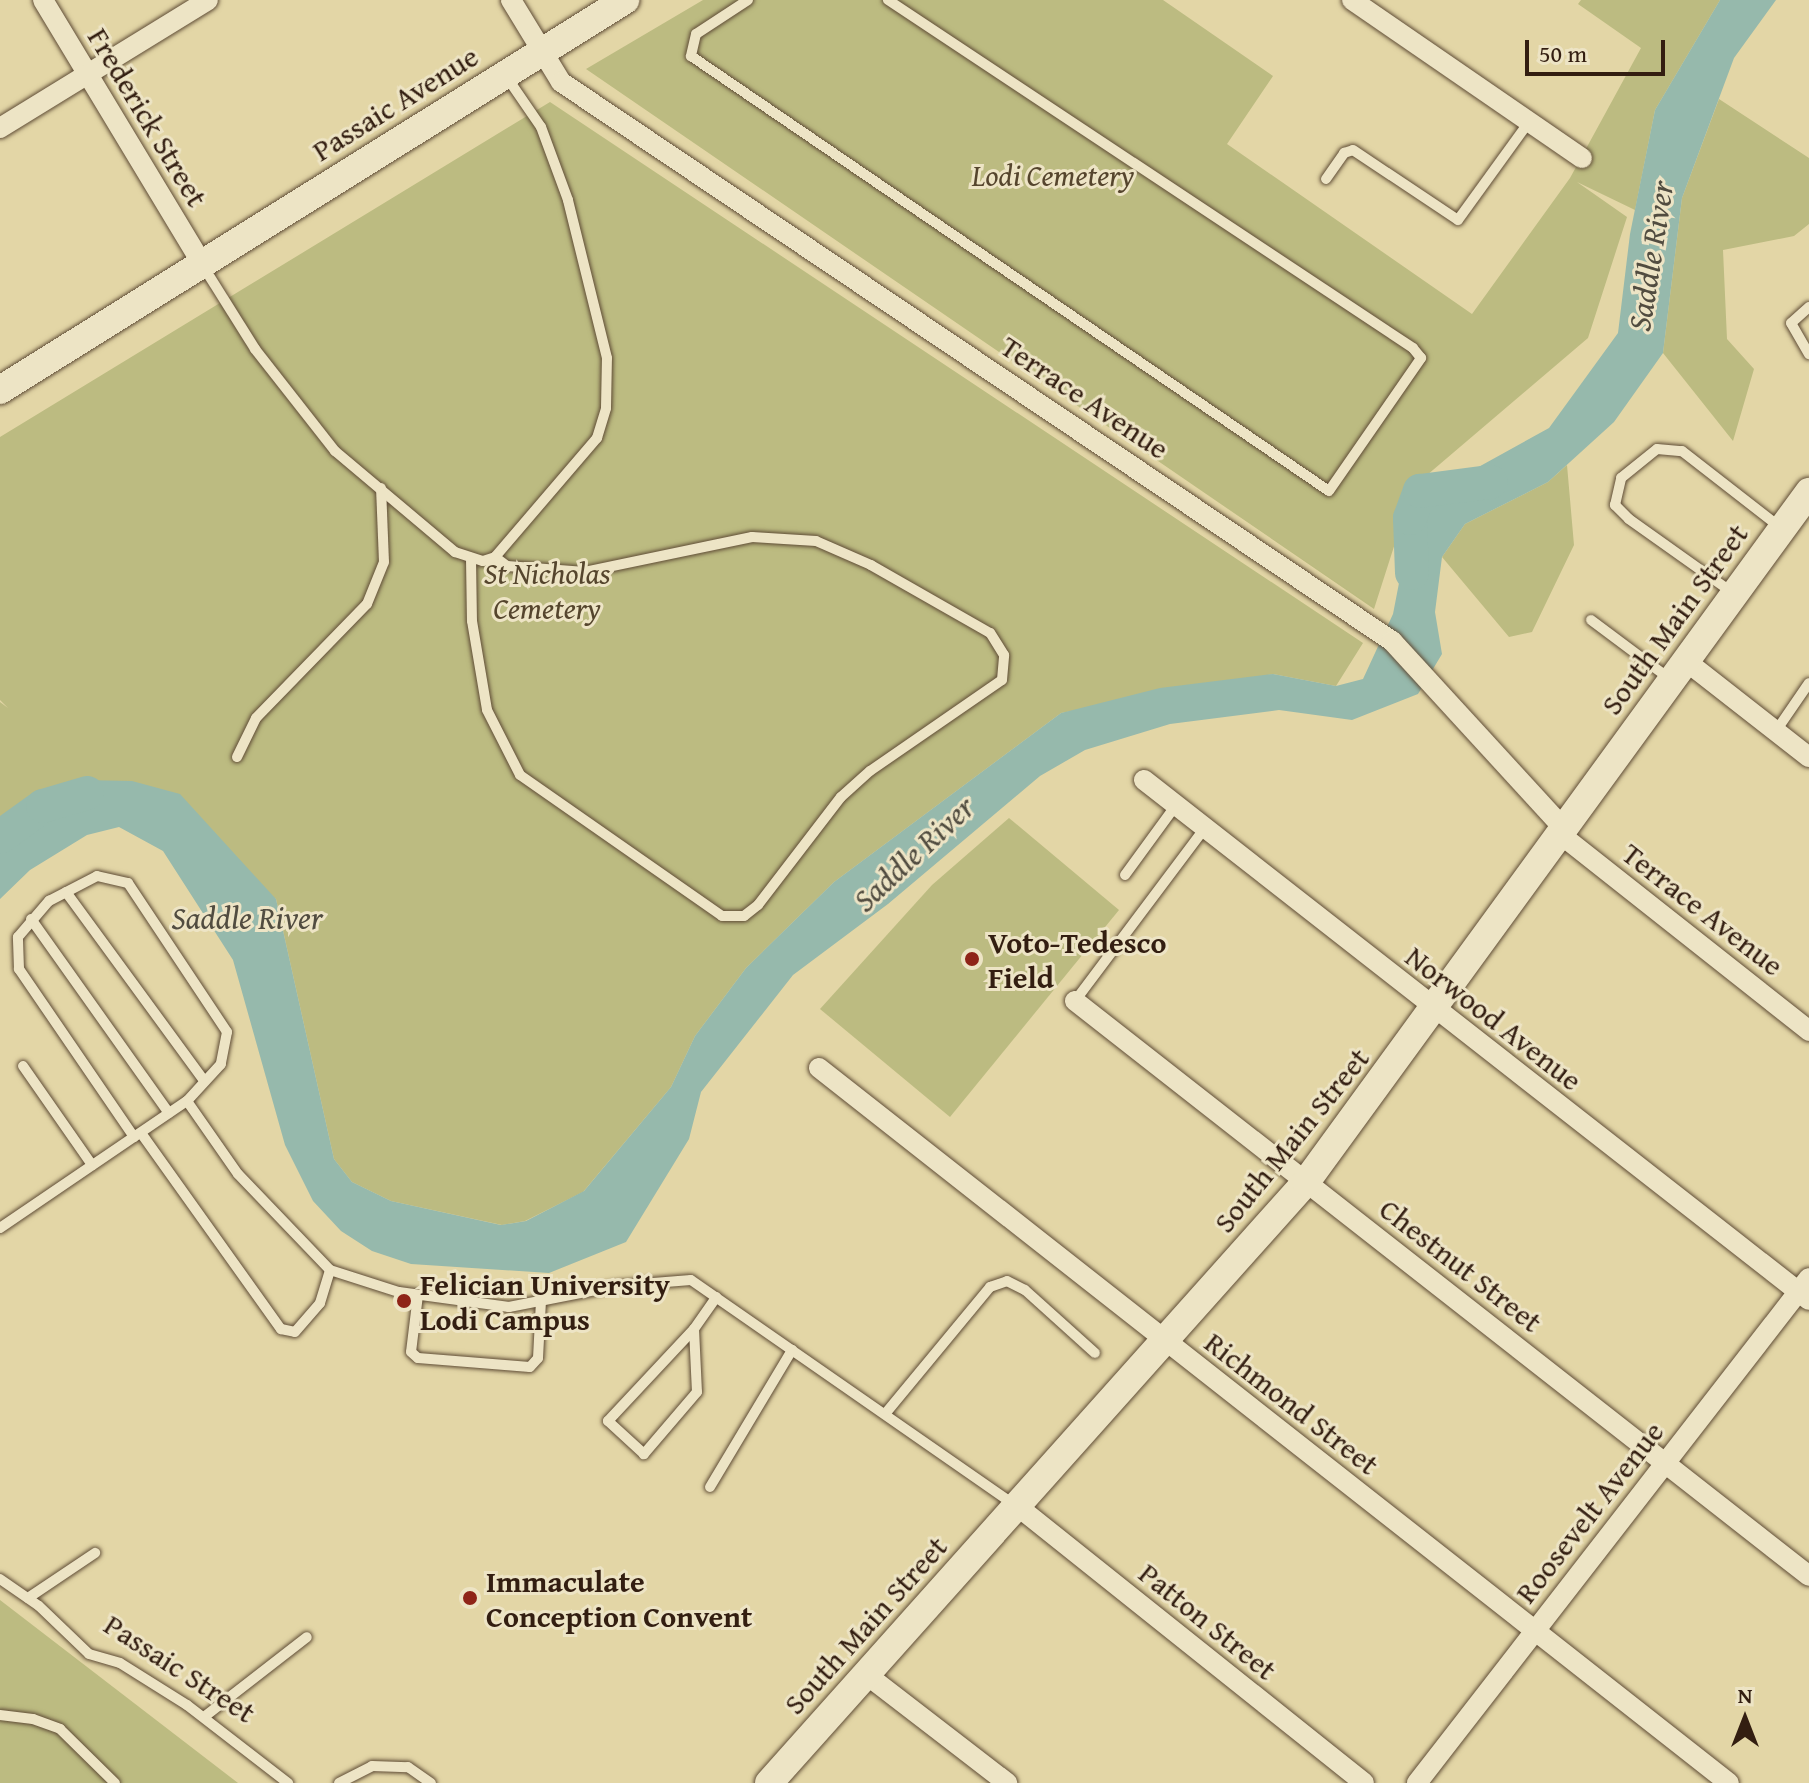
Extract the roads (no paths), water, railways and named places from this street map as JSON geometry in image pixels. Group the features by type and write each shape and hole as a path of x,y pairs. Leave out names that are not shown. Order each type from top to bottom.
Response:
{"street":[{"name":"Frederick Street","path":"43,0 202,264"},
{"path":"0,128 208,0"},
{"name":"Terrace Avenue","path":"511,0 561,82 1370,624 1428,678 1562,831 1809,1031"},
{"name":"Passaic Avenue","path":"202,264 625,0"},
{"path":"1352,0 1582,158"},
{"path":"0,390 202,264"},
{"name":"South Main Street","path":"769,1783 1306,1182 1809,492"},
{"path":"1679,671 1776,731 1809,757"},
{"name":"Norwood Avenue","path":"1144,780 1433,1009 1805,1290"},
{"name":"Chestnut Street","path":"1075,1001 1809,1576"},
{"name":"Richmond Street","path":"819,1068 1165,1343 1729,1783"},
{"name":"Roosevelt Avenue","path":"1417,1783 1665,1463 1805,1290"},
{"name":"Patton Street","path":"1016,1505 1364,1783"},
{"path":"867,1675 1007,1783"}],"lane":[{"path":"742,1 696,34 691,56 1329,491 1421,358 1413,348 888,0"},
{"path":"495,557 597,438 606,408 607,358 562,186 541,127 505,75"},
{"path":"1326,179 1344,153 1353,150 1458,220 1529,122"},
{"path":"202,264 304,415 335,451 455,552 471,559 495,557 507,566 585,572 752,537 816,541 871,565 990,633 1004,655 1002,680 870,771 831,809 758,905 744,916 722,916 520,775 487,710 472,621 471,559"},
{"path":"1809,307 1791,323 1809,354"},
{"path":"1735,594 1629,519 1615,505 1621,478 1657,449 1682,451 1782,529"},
{"path":"237,757 256,718 367,604 384,562 381,488"},
{"path":"1591,620 1679,671"},
{"path":"1776,731 1809,683"},
{"path":"1125,875 1176,805"},
{"path":"1075,1001 1205,828"},
{"path":"0,1228 138,1135 187,1101 203,1079 221,1064 227,1032 128,883 97,876 66,892 31,919 18,937 19,969 138,1135 281,1329 295,1332 320,1303 330,1270"},
{"path":"66,892 203,1079"},
{"path":"31,919 169,1113"},
{"path":"23,1066 92,1165"},
{"path":"187,1101 238,1174 330,1270 418,1295 509,1307 616,1286 691,1280 1016,1505"},
{"path":"885,1414 990,1287 1007,1281 1025,1290 1095,1353"},
{"path":"418,1295 411,1352 418,1358 530,1367 538,1358 541,1301"},
{"path":"694,1329 697,1392 644,1454 608,1421 694,1329 716,1297"},
{"path":"710,1487 792,1350"},
{"path":"28,1598 95,1553"},
{"name":"Passaic Street","path":"0,1579 28,1598 89,1654 120,1663 204,1717 288,1783"},
{"path":"204,1717 307,1637"},
{"path":"0,1715 60,1729 115,1783"},
{"path":"339,1783 372,1766 408,1767 431,1783"}],"water":[{"name":"Saddle River","path":"1720,0 1776,0 1734,58 1682,198 1663,353 1614,422 1548,482 1465,524 1442,557 1435,612 1442,654 1418,694 1352,720 1279,710 1170,724 1085,750 1040,776 888,904 793,975 701,1092 689,1139 626,1242 549,1273 411,1264 372,1251 341,1231 313,1201 285,1145 233,960 163,851 119,827 87,835 30,870 0,899 0,835 82,780 132,781 180,794 276,899 334,1159 352,1182 391,1201 501,1225 526,1221 584,1191 671,1087 695,1036 746,968 834,882 1061,713 1160,688 1273,674 1336,686 1363,679 1393,614 1411,521 1435,491 1549,428 1618,333 1630,234 1655,110"}],"waterway":[{"name":"Saddle River","path":"1412,573 1410,518 1420,491 1490,482"},
{"name":"Saddle River","path":"0,837 43,806 87,793"}],"place":[{"name":"Voto-Tedesco Field","path":"972,959"},
{"name":"Felician University Lodi Campus","path":"404,1301"},
{"name":"Immaculate Conception Convent","path":"470,1598"}],"park label":[{"name":"Lodi Cemetery","path":"1053,175"},
{"name":"St Nicholas Cemetery","path":"547,590"}]}
